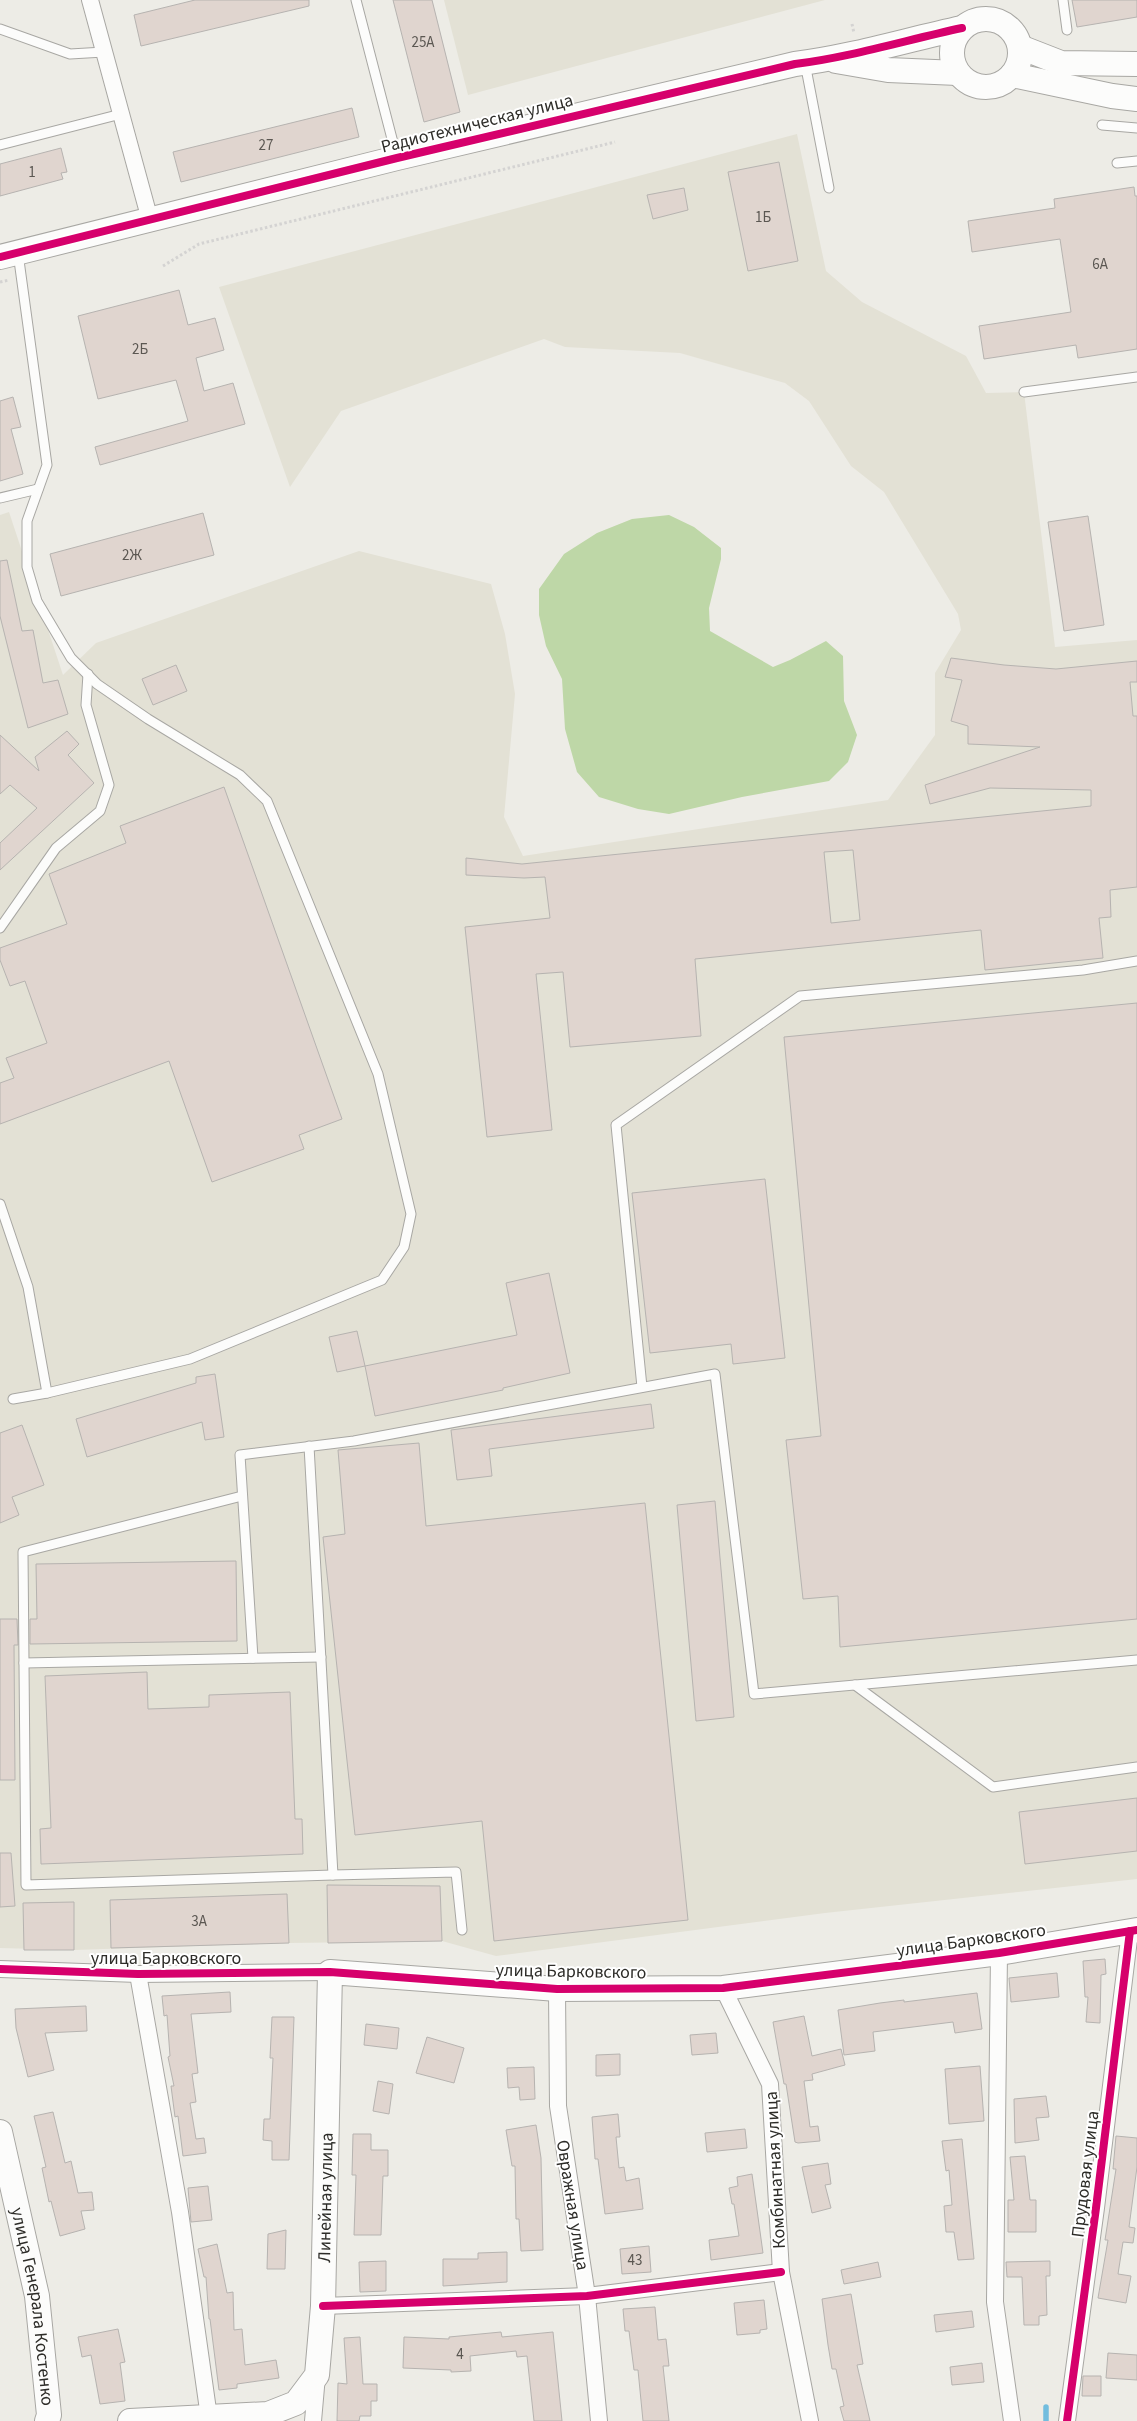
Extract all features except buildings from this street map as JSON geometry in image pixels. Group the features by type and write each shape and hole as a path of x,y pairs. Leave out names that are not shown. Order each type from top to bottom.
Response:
{"street":[{"path":"90,0 150,220"},
{"name":"Радиотехническая улица","path":"9,255 397,158 804,63 829,60 895,42 973,16 988,18 998,11 1013,32 1020,47"},
{"path":"958,73 952,58 954,42 973,16"},
{"path":"1137,64 1061,64 1020,47 1019,62 1012,75 1112,96 1137,99"},
{"name":"Радиотехническая улица","path":"829,60 888,70 958,73 967,81 978,86 990,87 1002,83 1012,75"},
{"name":"улица Барковского","path":"0,1969 138,1974 330,1972 557,1989 723,1988 999,1953 1133,1930"},
{"name":"Прудовая улица","path":"1067,2421 1133,1930"},
{"path":"999,1953 995,2302 1012,2421"},
{"name":"Линейная улица","path":"313,2421 323,2306 330,1972"},
{"path":"138,1974 180,2212 209,2417"},
{"name":"Комбинатная улица","path":"723,1988 770,2084 781,2272 810,2421"},
{"name":"Овражная улица","path":"557,1989 558,2106 587,2296 599,2421"},
{"name":"улица Генерала Костенко","path":"0,2132 37,2296 52,2419"},
{"path":"323,2306 587,2296 781,2272"},
{"path":"130,2421 268,2414 296,2403 317,2375"}],"lane":[{"path":"356,0 397,158"},
{"path":"1063,0 1068,30"},
{"path":"0,29 70,54 104,52"},
{"path":"804,63 829,188"},
{"path":"0,145 122,114"},
{"path":"1102,125 1137,128"},
{"path":"1117,164 1137,161"},
{"path":"9,255 46,465 27,521 27,567 37,601 71,658 97,684 148,719 240,776 267,801 378,1074 411,1214 404,1247 382,1280 190,1359 47,1393 13,1399"},
{"path":"1024,392 1137,377"},
{"path":"0,498 38,489"},
{"path":"0,928 56,848 100,811 109,785 86,705 88,674"},
{"path":"642,1387 616,1124 800,996 1083,970 1137,961"},
{"path":"0,1204 28,1287 47,1393"},
{"path":"253,1658 240,1454 354,1441 715,1374 754,1694 1137,1660"},
{"path":"309,1446 333,1875"},
{"path":"242,1496 23,1552 26,1885 456,1872 462,1930"},
{"path":"24,1662 321,1657"},
{"path":"855,1685 993,1786 1137,1767"}],"path":[{"path":"163,266 199,244 615,142"}],"shaded area":[{"path":"444,0 825,0 468,95"},
{"path":"797,134 826,271 862,302 966,356 986,393 1024,392 1055,647 1137,640 1137,1879 825,1913 496,1956 442,1941 289,1943 74,1950 0,1948 0,515 9,512 63,675 96,643 359,551 491,584 505,634 515,694 504,817 523,856 888,800 935,735 935,673 961,630 958,614 884,492 851,466 809,401 785,383 680,353 565,347 544,339 341,411 290,487 219,287"}],"green space":[{"path":"669,515 694,527 721,548 721,559 709,608 710,631 773,667 826,641 843,656 844,701 857,735 848,762 829,781 742,797 669,814 638,809 599,797 577,772 565,729 562,679 546,646 539,615 539,589 564,554 597,533 632,519"}],"waterway":[{"path":"1046,2407 1046,2421"}],"cycle path":[{"path":"0,257 397,158 795,64 858,53 962,28"},
{"path":"0,1969 138,1974 330,1972 557,1989 723,1988 999,1953 1137,1930"},
{"path":"1067,2421 1096,2208 1130,1931"},
{"path":"323,2306 587,2296 781,2272"}]}
